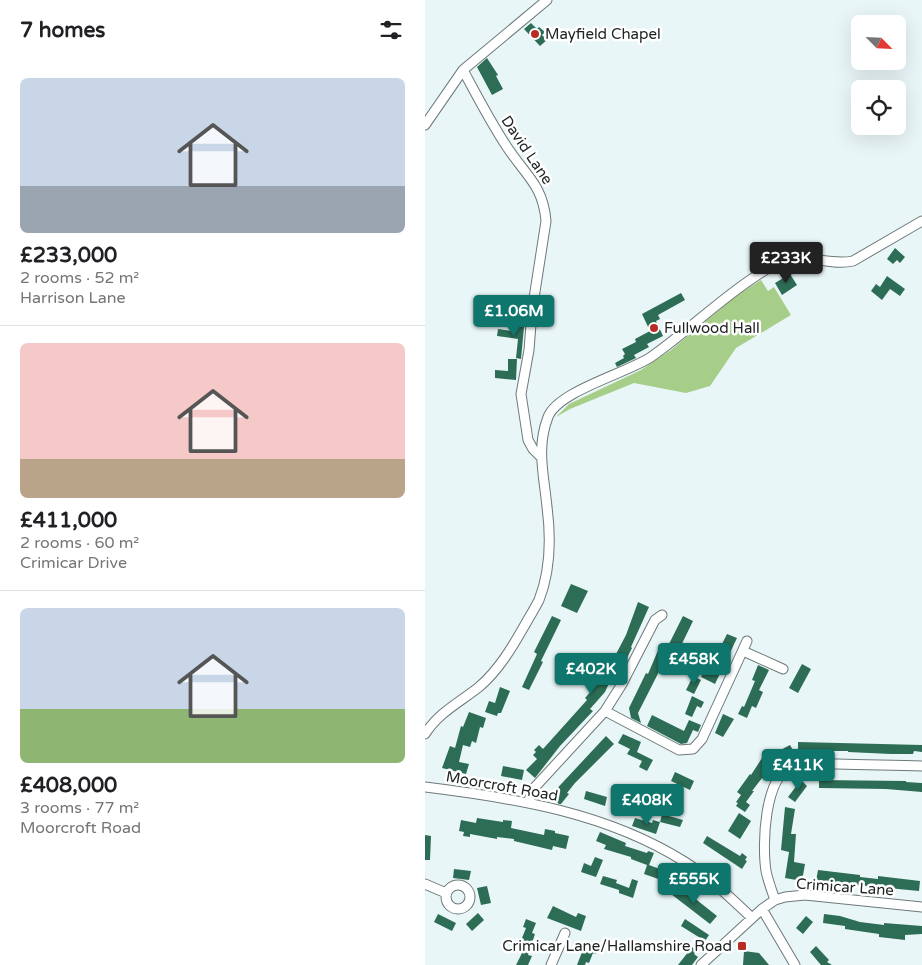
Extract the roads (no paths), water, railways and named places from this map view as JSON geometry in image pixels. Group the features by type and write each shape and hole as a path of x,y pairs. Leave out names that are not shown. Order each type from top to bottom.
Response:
{"street":[{"path":"425,125 463,70 547,0"},
{"name":"David Lane","path":"463,70 508,148 542,196 545,209 546,221 532,311 531,338 521,394 528,440 540,456"},
{"path":"425,734 436,719 491,675 516,640 538,602 544,584 550,545 540,456 548,416 555,406 568,396 651,357 743,285 785,260 813,258 845,263 853,261 921,223"},
{"path":"528,802 535,787 605,711 622,684 655,620 661,615"},
{"path":"605,711 679,750 693,749 698,745 747,642"},
{"path":"743,650 783,669"},
{"path":"775,900 766,873 765,835 772,788 784,771 793,766 816,764 922,766"},
{"name":"Moorcroft Road","path":"425,787 505,797 528,802 599,822 640,838 669,853 708,878 729,895 752,918"},
{"path":"425,884 446,893"},
{"name":"Crimicar Lane","path":"701,965 752,918 775,900 785,897 805,895 922,907"},
{"path":"762,910 795,965"},
{"path":"551,965 565,933"}],"place":[{"name":"Mayfield Chapel","path":"535,34"},
{"name":"Fullwood Hall","path":"654,328"},
{"name":"Crimicar Lane/Hallamshire Road","path":"742,946"}]}
